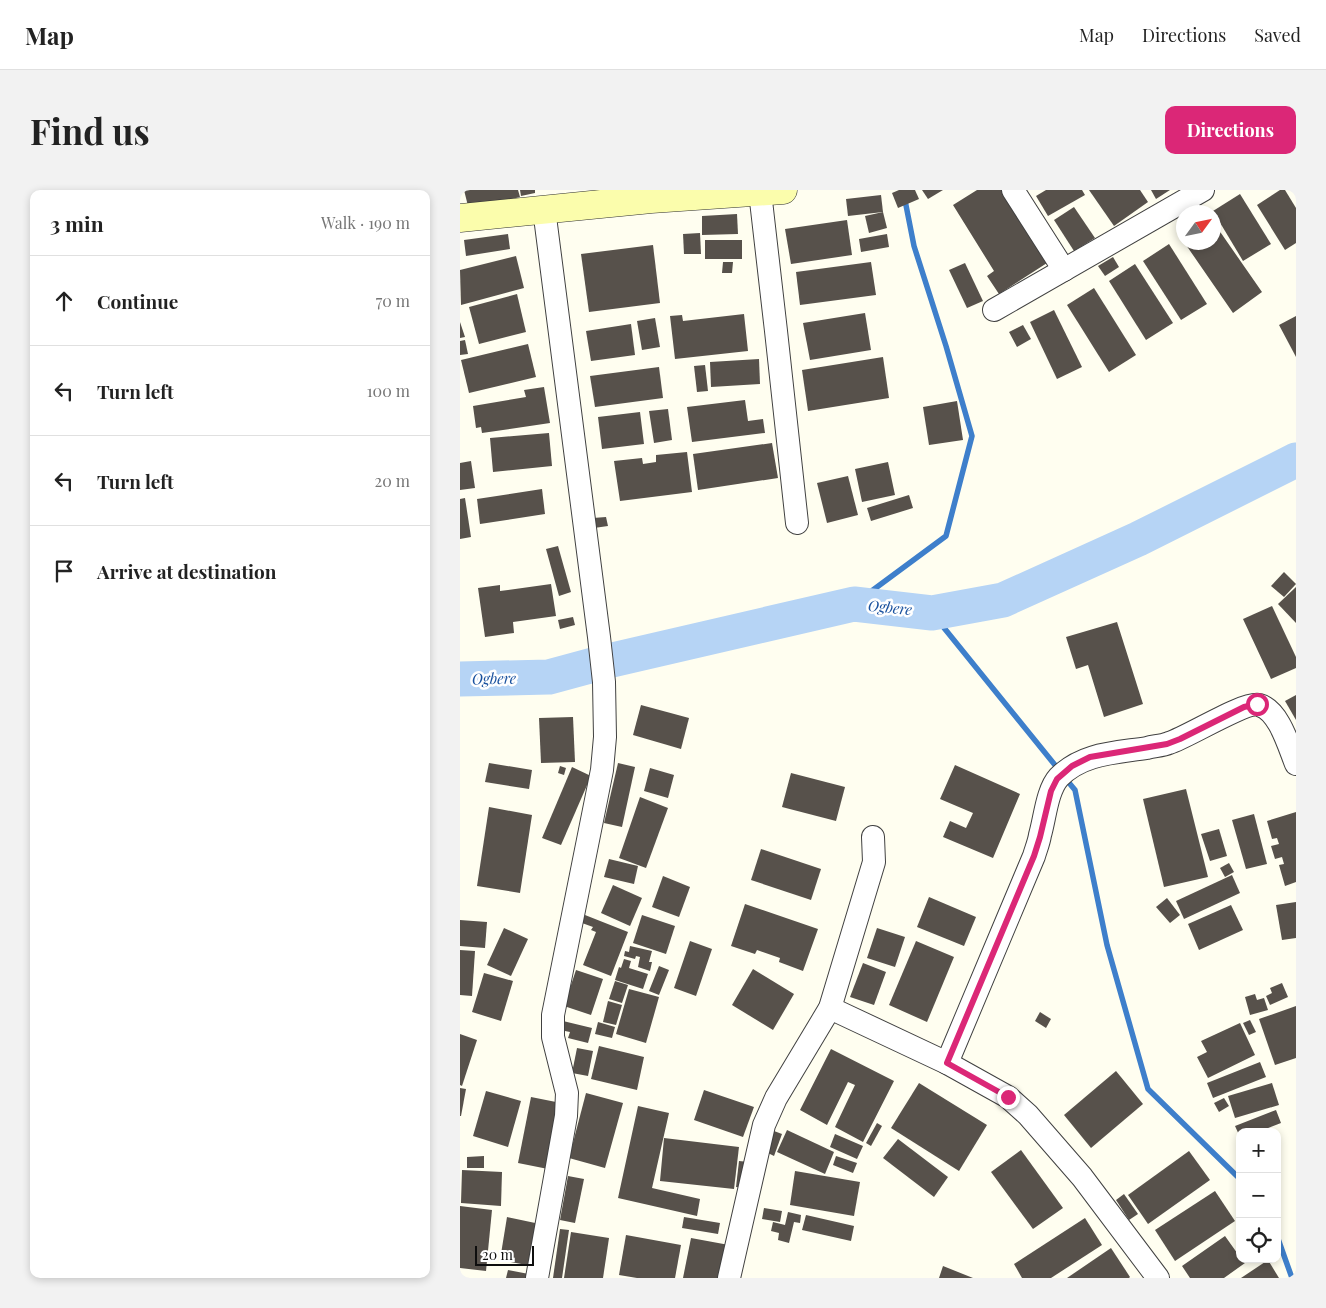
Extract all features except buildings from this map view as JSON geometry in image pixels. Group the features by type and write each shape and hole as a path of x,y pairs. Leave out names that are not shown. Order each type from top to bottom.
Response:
{"street":[{"path":"1013,190 1064,270"},
{"path":"994,310 1203,190"},
{"path":"460,218 544,209 650,194 772,191 776,331 797,523"},
{"path":"537,1278 566,1116 567,1094 553,1037 552,1015 602,770 605,737 604,682 599,637 544,209"},
{"path":"947,1063 1034,856 1051,791 1065,772 1090,757 1167,744 1244,707 1257,704 1266,707 1280,724 1296,764"},
{"path":"729,1278 764,1125 776,1098 830,1008 874,862 873,837"},
{"path":"830,1008 947,1063 1008,1097 1028,1115 1082,1177 1158,1278"}],"waterway":[{"path":"854,604 946,536 972,436 914,246 903,190"},
{"name":"Ogbere","path":"460,679 549,677 608,661 854,604 932,613 1003,600 1138,539 1296,460"},
{"path":"932,613 1059,770"},
{"path":"1065,778 1075,790 1107,945 1148,1089 1236,1175"},
{"path":"1281,1247 1292,1278"}],"route":[{"path":"1008,1097 947,1063 1034,856 1051,791 1057,779 1072,766 1090,757 1167,744 1244,707 1257,704"}]}
